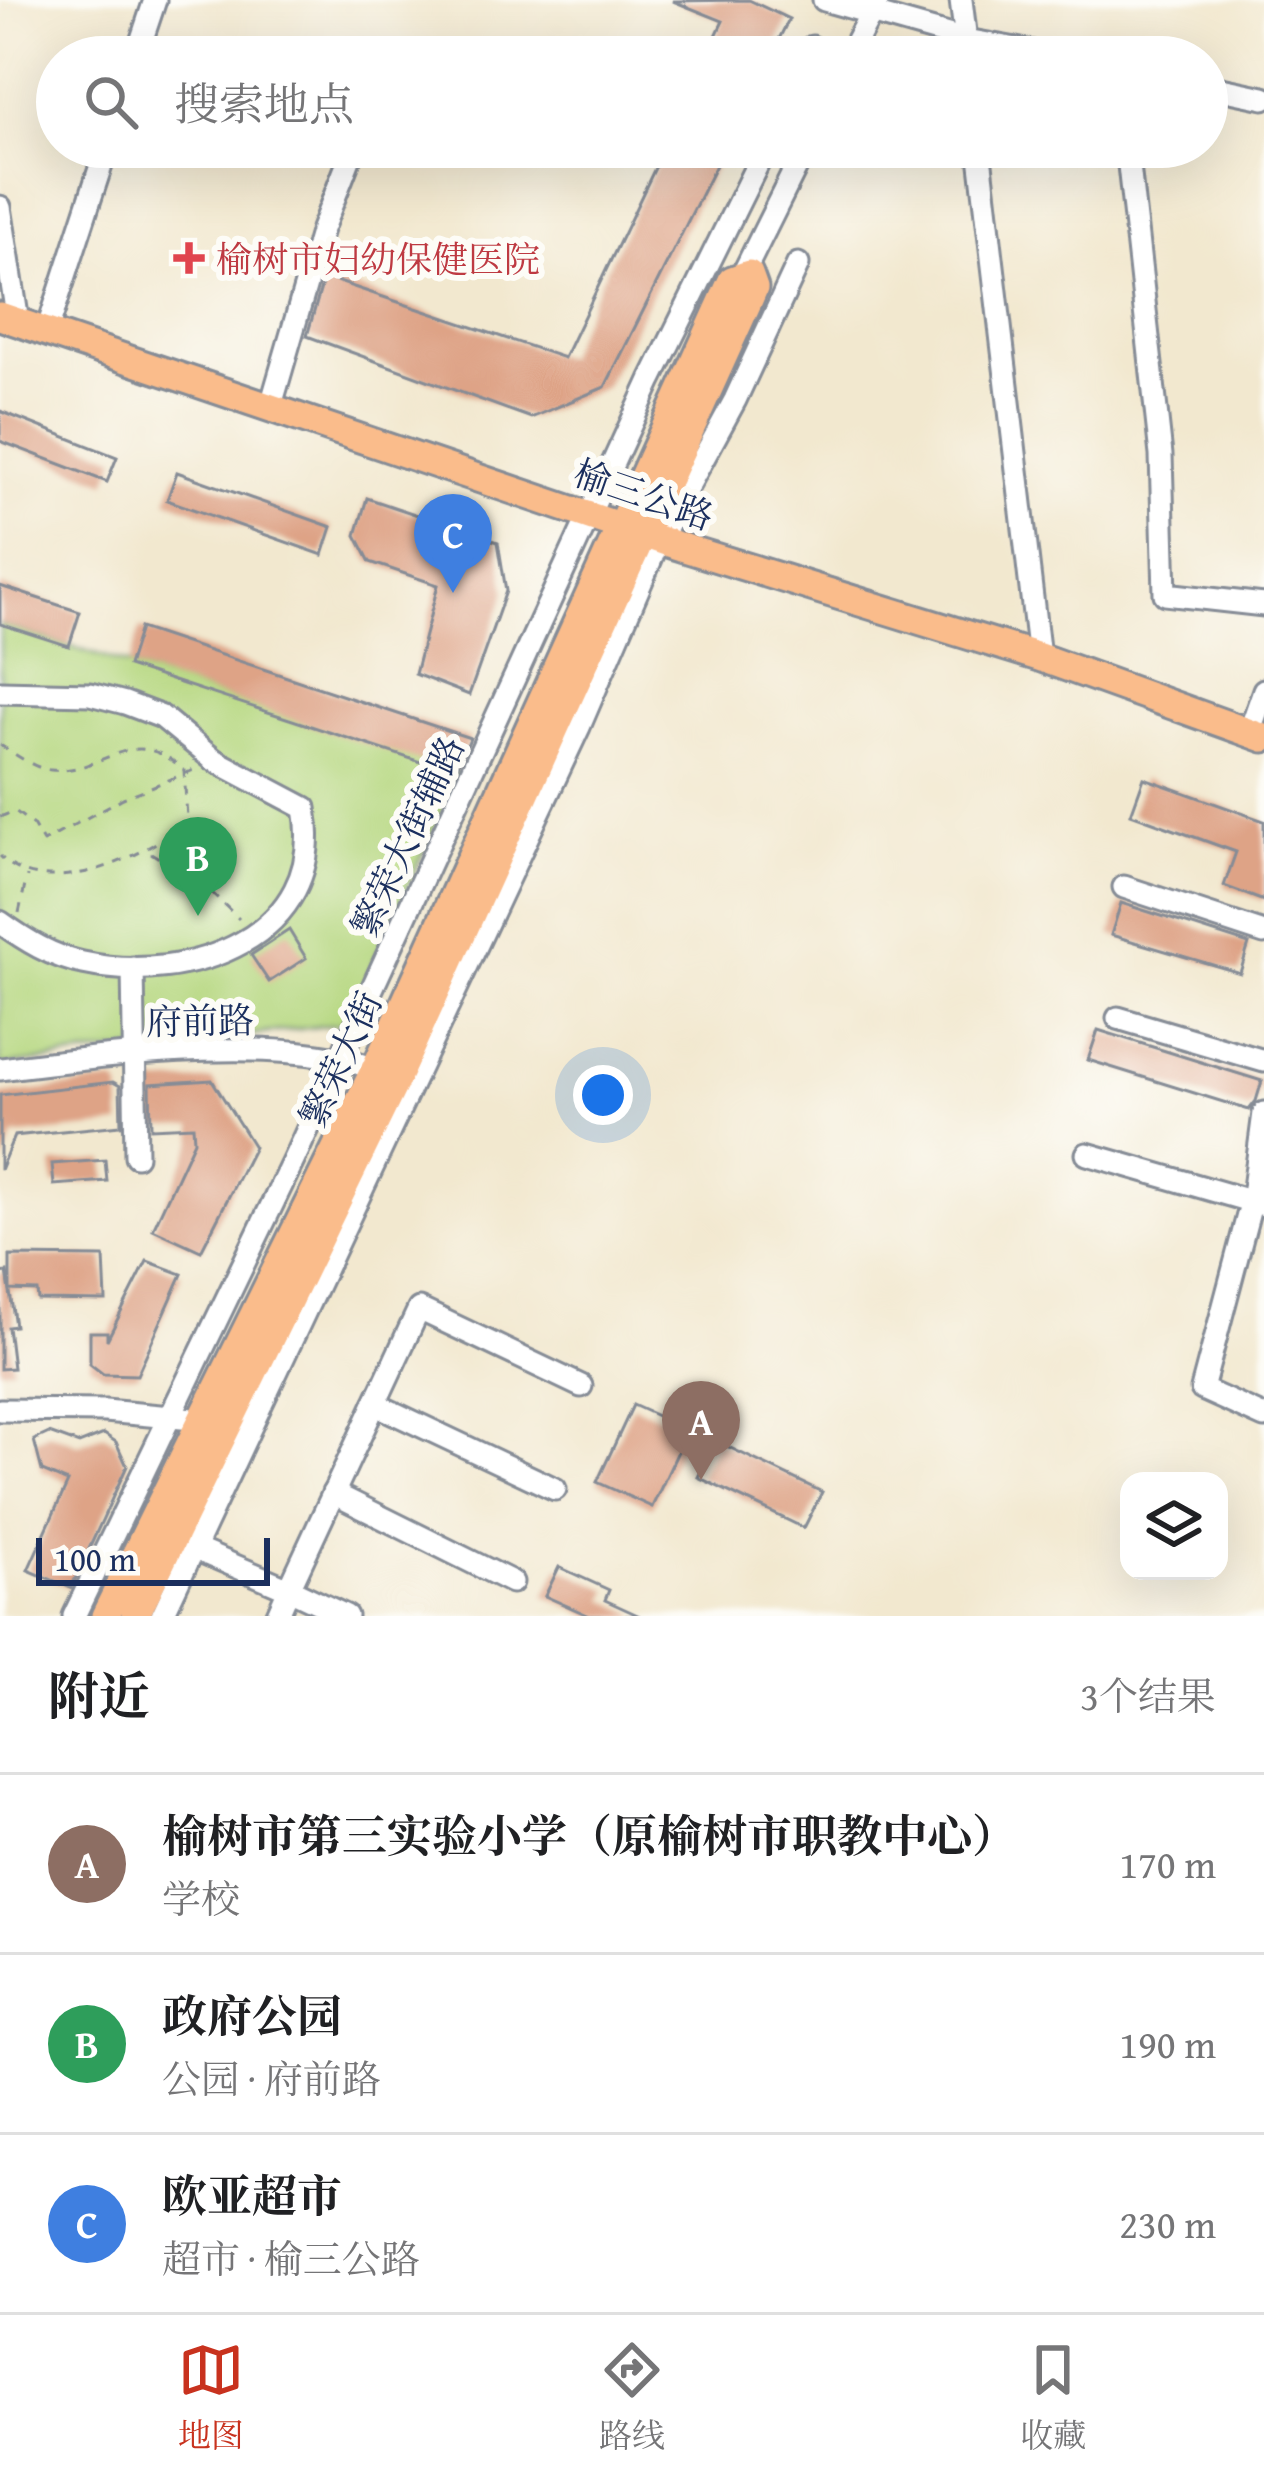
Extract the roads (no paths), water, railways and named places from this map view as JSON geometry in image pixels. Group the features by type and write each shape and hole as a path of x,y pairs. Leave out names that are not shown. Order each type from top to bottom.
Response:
{"main road":[{"path":"744,272 754,288 650,521 732,280 744,272"},
{"name":"榆三公路","path":"8,312 650,521 1257,729"},
{"name":"榆三公路","path":"49,326 274,395 595,505"},
{"name":"繁荣大街","path":"135,1616 180,1549 386,1075 650,521"},
{"name":"繁荣大街","path":"105,1616 386,1075"}],"street":[{"path":"143,36 154,0"},
{"path":"824,0 874,7 940,36"},
{"path":"961,0 966,36"},
{"path":"859,36 874,7"},
{"path":"1228,90 1264,98"},
{"path":"49,326 100,168"},
{"path":"274,395 322,229 346,168"},
{"name":"繁荣大街辅路","path":"74,1616 341,1058 756,168"},
{"path":"744,272 796,168"},
{"path":"981,168 1038,651"},
{"path":"1128,168 1161,455 1165,594 1264,605"},
{"path":"0,207 8,312"},
{"path":"161,1616 180,1549 499,899 650,521 798,264"},
{"path":"1257,729 1264,690"},
{"path":"0,692 90,694 162,717 214,760 305,808 311,840 308,864 292,902 255,935 217,956 133,968 83,964 51,954 7,927"},
{"path":"1124,886 1263,933"},
{"path":"133,968 136,1156"},
{"path":"1118,1018 1264,1061"},
{"name":"府前路","path":"0,1069 132,1054 326,1052 386,1075"},
{"path":"1264,1113 1258,1203 1202,1389 1264,1417"},
{"path":"1087,1154 1258,1203"},
{"path":"277,1616 419,1309 581,1387"},
{"path":"375,1404 555,1490"},
{"path":"0,1411 205,1420"},
{"path":"333,1493 512,1582"},
{"path":"180,1549 289,1589 346,1616"}],"place":[{"name":"榆树市妇幼保健医院","path":"189,258"},
{"name":"欧亚超市","path":"453,593"},
{"name":"政府公园","path":"198,916"},
{"name":"榆树市第三实验小学（原榆树市职教中心）","path":"701,1480"}]}
